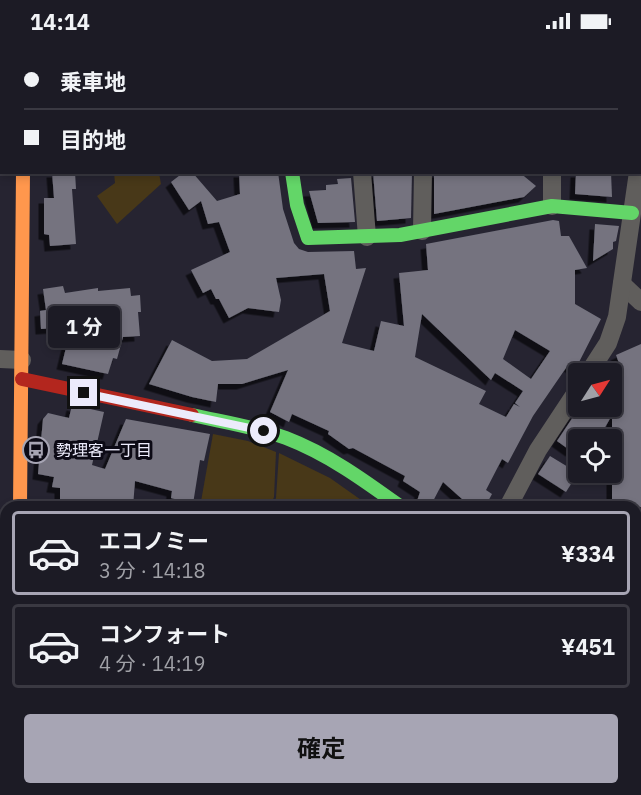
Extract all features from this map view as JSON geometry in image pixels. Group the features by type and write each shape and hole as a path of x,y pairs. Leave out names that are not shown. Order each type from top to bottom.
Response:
{"street":[{"path":"20,501 22,174"},
{"path":"292,174 297,205 308,238 367,237 422,231 552,206 632,213"},
{"path":"362,174 367,237"},
{"path":"422,231 423,174"},
{"path":"552,174 552,206"},
{"path":"595,363 614,329 638,174"},
{"path":"622,284 641,302"},
{"path":"0,359 22,360"},
{"path":"22,379 293,439 345,466 393,501"},
{"path":"511,501 538,450 568,405"}],"shaded area":[{"path":"114,174 159,174 161,184 117,224 97,196 115,183"},
{"path":"213,434 248,441 276,452 272,501 201,501"},
{"path":"279,453 330,478 363,501 275,501"}],"building":[{"path":"52,174 75,174 76,189 72,189 76,244 50,246 49,235 44,234 44,198 54,198"},
{"path":"181,174 194,174 217,201 240,194 239,174 278,174 283,209 294,243 299,249 308,252 354,251 356,269 366,268 342,343 374,351 381,321 404,326 399,273 428,270 426,244 553,220 559,221 561,236 569,236 587,268 575,270 575,304 601,319 579,363 568,363 533,416 508,463 502,459 486,490 492,494 488,501 464,501 443,482 433,501 417,501 420,492 403,481 405,476 353,448 349,449 328,434 329,431 292,414 289,422 270,412 288,370 242,384 218,384 216,402 149,384 172,340 212,361 247,359 330,311 324,274 276,278 281,300 279,312 248,308 229,318 211,289 203,293 191,270 230,252 219,222 208,224 201,201 189,210 171,182","holes":["422,314 491,380 495,373 523,391 515,403 520,407 514,404 506,417 479,404 486,391 415,357","515,330 550,351 531,379 503,359"]},
{"path":"373,174 412,174 411,218 377,221"},
{"path":"434,174 521,174 536,186 524,197 434,214"},
{"path":"576,174 611,174 612,197 575,194"},
{"path":"351,178 355,222 318,223 309,191 326,190 326,185 338,184 337,179"},
{"path":"595,224 619,226 613,249 593,261"},
{"path":"63,286 65,293 98,288 98,291 130,288 131,296 140,295 141,312 138,312 140,336 123,337 117,359 113,358 108,374 62,364 71,327 41,329 40,311 46,310 43,289"},
{"path":"641,344 641,501 612,501 612,483 622,483 622,429 612,429 612,417 622,417 622,378 624,377 622,363 619,363 616,355"},
{"path":"72,405 104,412 92,465 105,469 126,419 210,434 204,461 200,460 193,501 171,498 172,491 135,481 133,501 60,501 60,488 52,487 54,477 38,474 43,419 48,413 69,418"},
{"path":"573,417 611,417 604,429 568,429 568,449 557,441"},
{"path":"550,456 568,467 568,483 572,483 566,492 538,474"}],"traffic: fast":[{"path":"292,174 297,205 308,238 400,235 552,206 632,213"},
{"path":"192,415 263,431 302,444 346,469 392,501"}],"traffic: slow":[{"path":"20,501 23,174"}],"traffic: jam":[{"path":"22,379 192,415"}],"place":[{"name":"勢理客一丁目","path":"36,450"}],"route":[{"path":"84,393 264,431"}]}
